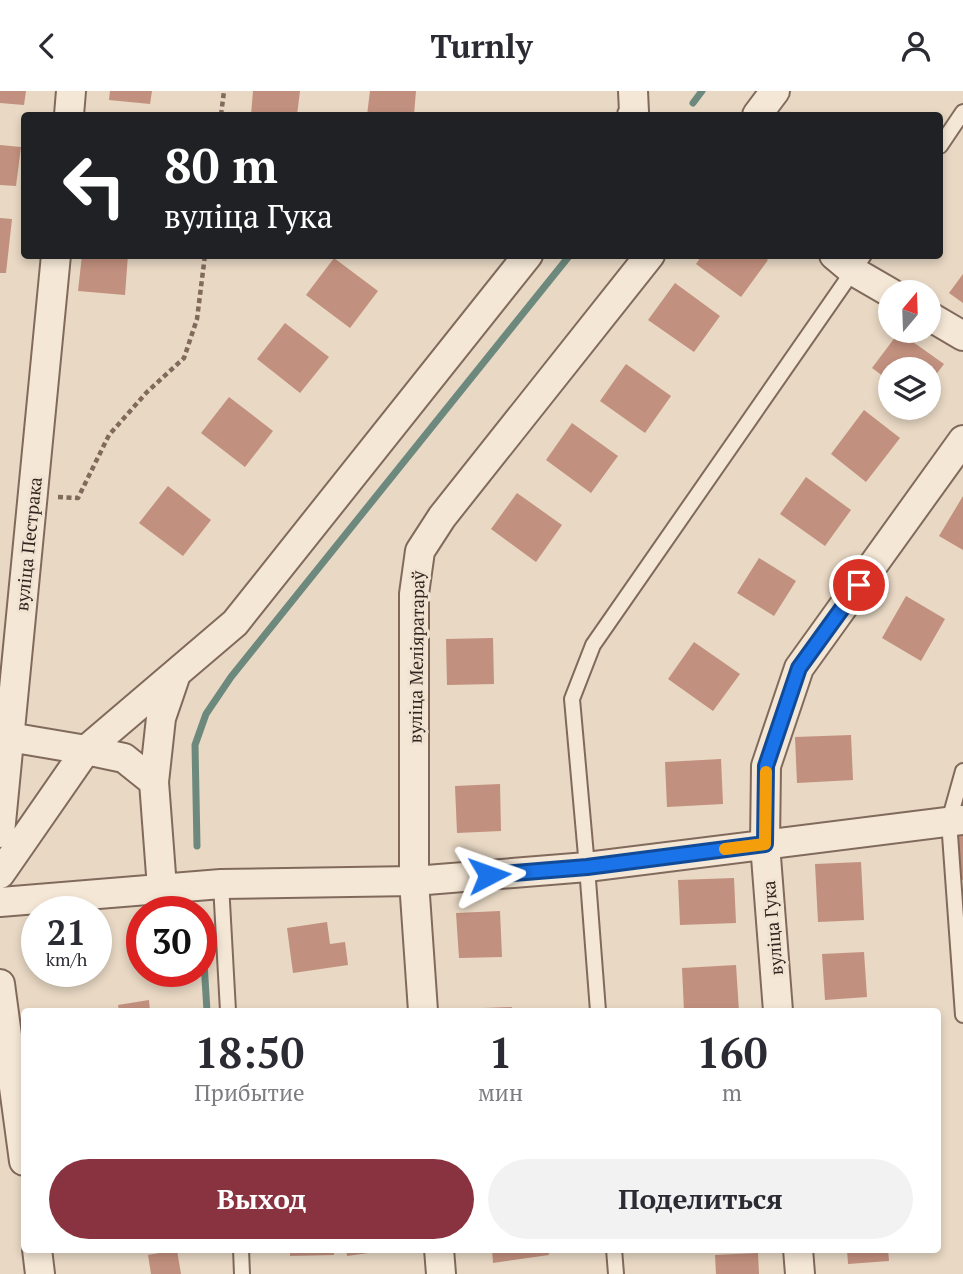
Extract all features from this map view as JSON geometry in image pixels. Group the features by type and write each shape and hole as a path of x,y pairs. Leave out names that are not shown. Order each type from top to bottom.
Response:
{"street":[{"path":"69,112 71,91"},
{"path":"759,112 775,91"},
{"name":"вуліца Пестрака","path":"0,833 56,259"},
{"path":"0,874 86,750 236,624 525,259"},
{"name":"вуліца Меліяратараў","path":"423,1008 414,881 414,594 420,551 442,517 647,259"},
{"path":"850,261 878,283"},
{"path":"942,324 963,337"},
{"name":"вуліца Гука","path":"778,1008 765,844 766,766 799,668 963,440"},
{"path":"162,888 154,782 161,718 177,671"},
{"path":"9,737 124,758 154,782"},
{"path":"0,902 221,884 414,881 587,867 956,821"},
{"path":"0,984 21,1139"},
{"path":"37,1253 40,1274"},
{"path":"439,1253 440,1274"},
{"path":"797,1253 800,1274"}],"lane":[{"path":"943,142 963,112"},
{"path":"598,1008 572,699 593,645 850,261"},
{"path":"963,771 956,821 963,1015"},
{"path":"221,884 228,1008"},
{"path":"241,1253 242,1274"},
{"path":"614,1253 616,1274"}],"path":[{"path":"221,112 224,91"},
{"path":"33,495 78,498 109,435 147,392 184,358 197,319 204,259"}],"building":[{"path":"0,91 26,91 24,105 0,103"},
{"path":"110,91 152,91 150,104 109,100"},
{"path":"253,91 300,91 297,112 251,112"},
{"path":"370,91 416,91 414,112 367,112"},
{"path":"0,145 21,147 16,186 0,185"},
{"path":"0,218 12,219 6,273 0,273"},
{"path":"82,259 128,259 125,295 78,291"},
{"path":"333,259 378,291 350,328 306,295"},
{"path":"699,259 768,260 741,297 696,264"},
{"path":"963,274 963,303 949,293"},
{"path":"675,283 720,316 694,352 648,320"},
{"path":"285,323 329,357 300,393 257,359"},
{"path":"891,343 914,343 934,357 880,357"},
{"path":"878,360 878,372 872,368"},
{"path":"626,364 671,396 645,433 600,401"},
{"path":"229,397 273,431 245,467 201,433"},
{"path":"864,410 900,438 866,482 831,454"},
{"path":"572,423 618,456 591,493 546,460"},
{"path":"806,477 851,510 825,546 780,514"},
{"path":"168,486 211,520 183,556 139,523"},
{"path":"517,493 562,525 536,562 491,529"},
{"path":"963,496 963,550 939,536"},
{"path":"759,558 796,581 774,616 737,593"},
{"path":"906,596 945,619 921,661 882,638"},
{"path":"493,638 494,684 447,685 446,639"},
{"path":"694,642 740,674 713,711 668,679"},
{"path":"851,735 853,780 797,783 795,737"},
{"path":"721,759 723,804 667,807 665,762"},
{"path":"500,784 501,831 457,833 455,786"},
{"path":"956,834 963,834 963,880 961,880"},
{"path":"861,862 864,920 818,922 815,864"},
{"path":"734,878 736,923 680,925 678,880"},
{"path":"500,911 502,957 459,958 456,913"},
{"path":"327,922 330,944 345,942 348,965 293,973 287,928"},
{"path":"864,952 867,997 825,1000 822,954"},
{"path":"736,965 739,1008 684,1008 682,968"},
{"path":"149,1000 150,1008 118,1008 118,1005"},
{"path":"178,1253 181,1274 151,1274 148,1255"},
{"path":"290,1253 334,1253 334,1255 290,1256"},
{"path":"347,1253 369,1253 347,1256"},
{"path":"492,1253 549,1255 493,1263"},
{"path":"758,1253 759,1274 716,1274 715,1255"},
{"path":"847,1253 888,1253 889,1261 848,1264"}],"waterway":[{"path":"693,103 702,91"},
{"path":"197,846 195,745 206,714 231,677 567,259"},
{"path":"206,987 207,1008"}],"slow traffic":[{"path":"725,849 765,844 766,772"}],"route":[{"path":"489,875 587,867 765,844 766,766 799,668 859,585"}]}
